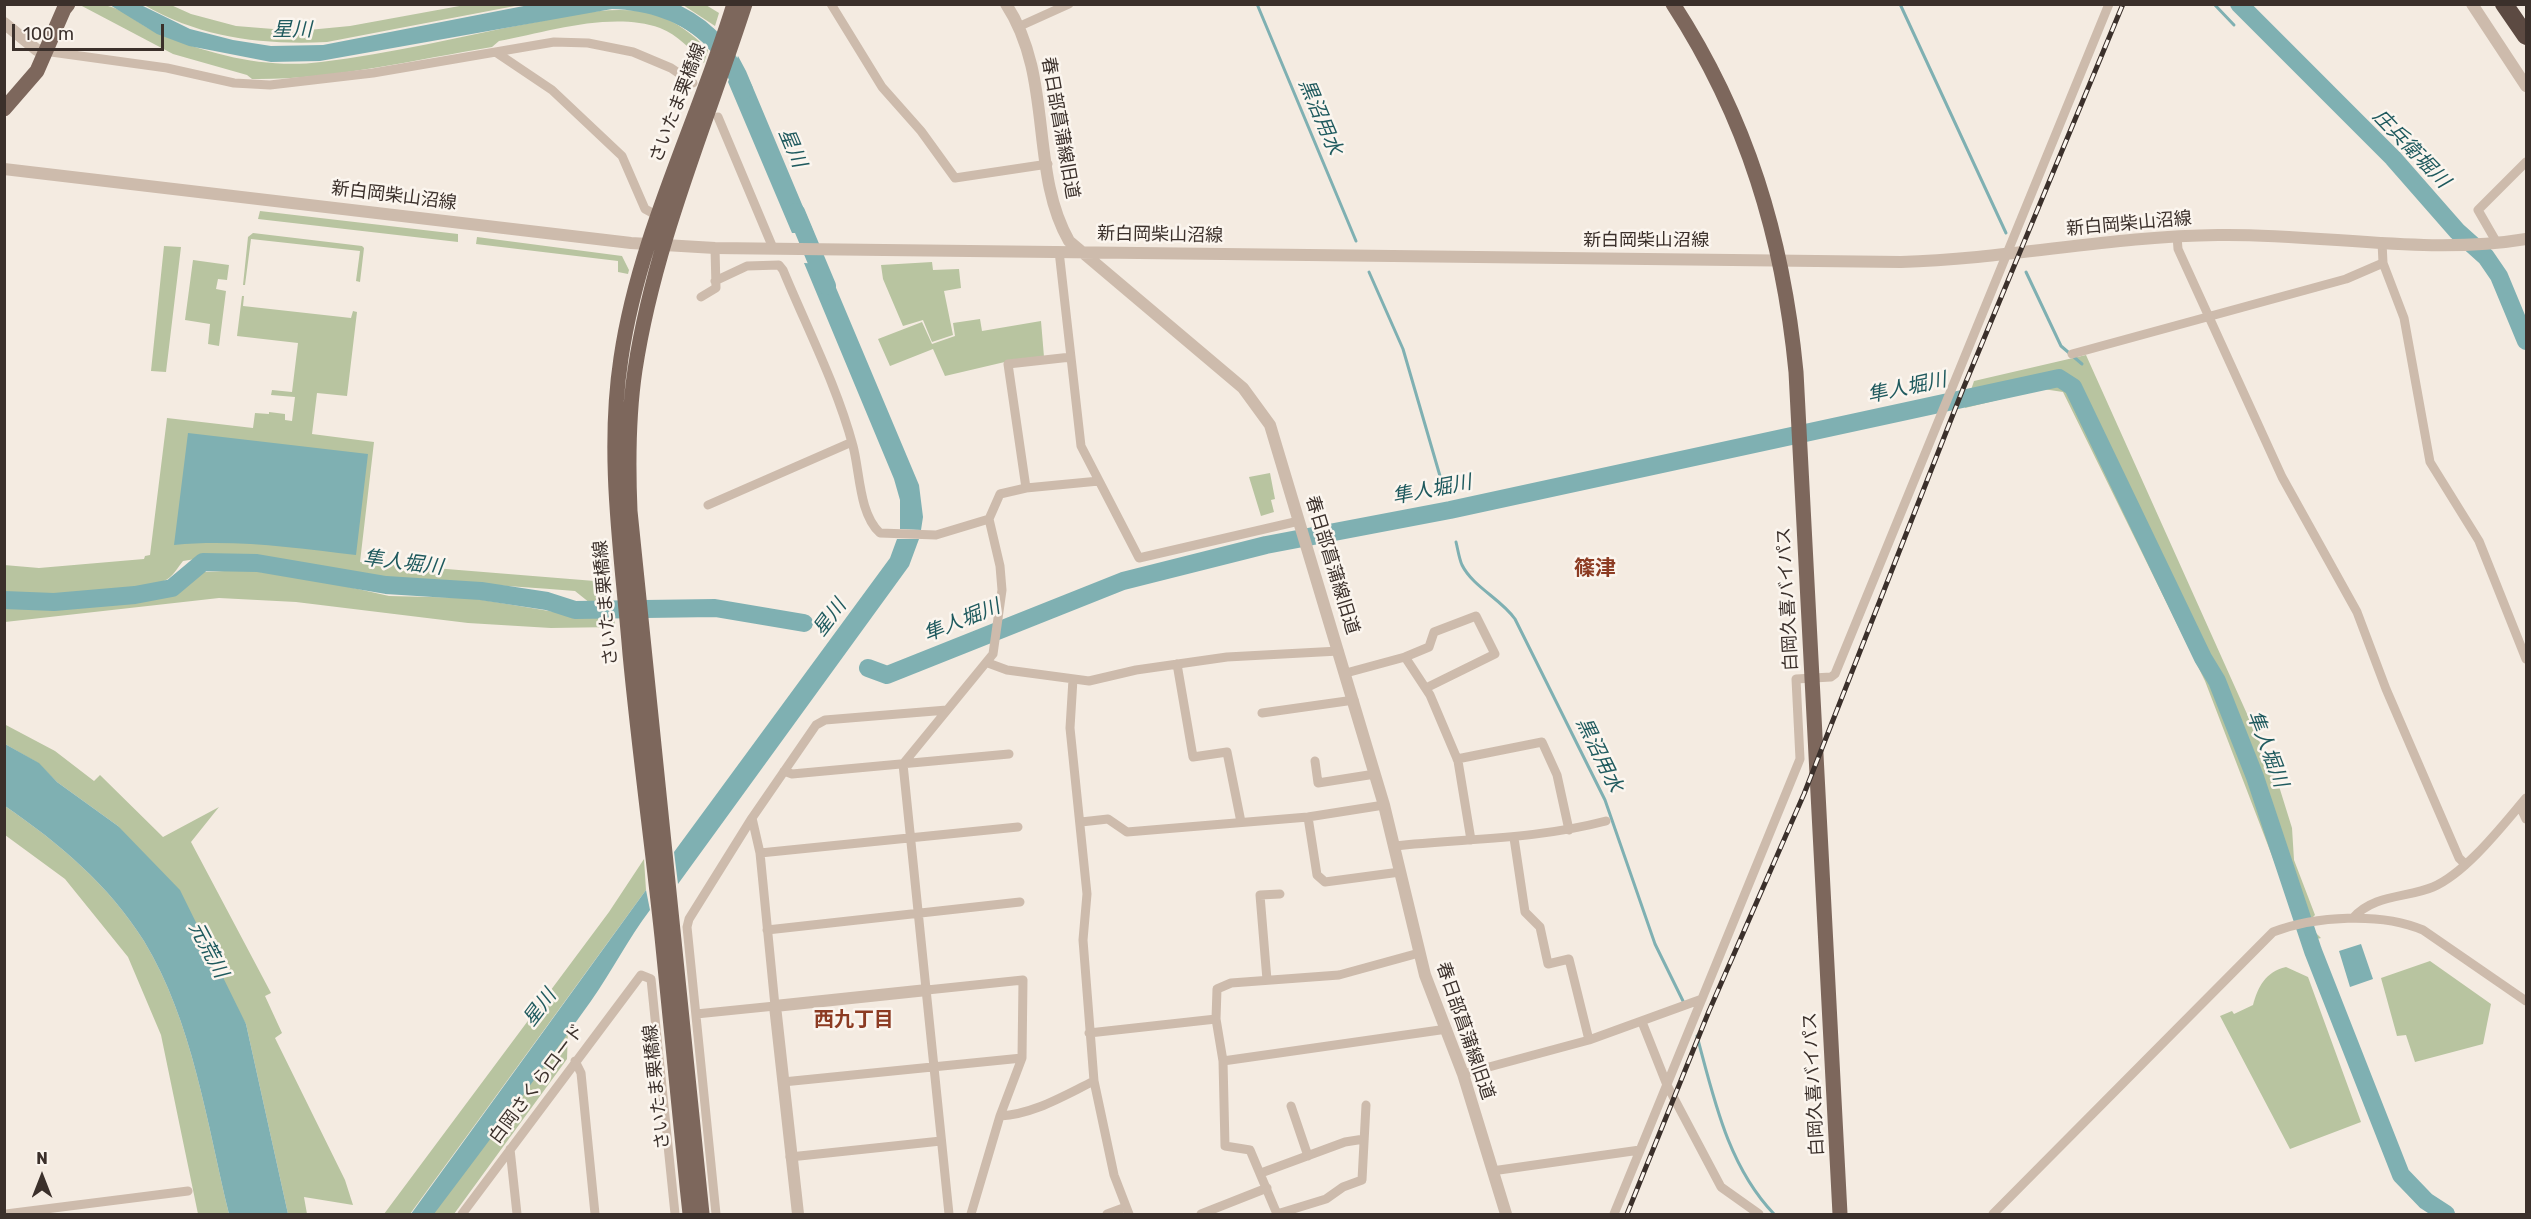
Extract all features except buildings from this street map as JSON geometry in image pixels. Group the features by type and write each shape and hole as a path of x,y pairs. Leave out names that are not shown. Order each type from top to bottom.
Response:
{"highway":[{"path":"2504,4 2526,36"}],"main road":[{"path":"4,110 37,71 44,51 68,4"},
{"name":"さいたま栗橋線","path":"702,1215 664,844 631,594 630,421 640,339 656,245 658,216 705,86 734,17 745,4"},
{"name":"白岡久喜バイパス","path":"1673,4 1705,56 1731,110 1757,177 1781,260 1793,343 1840,1215"},
{"name":"さいたま栗橋線","path":"656,245 705,86"},
{"name":"さいたま栗橋線","path":"634,619 652,860 662,936 690,1215"}],"street":[{"path":"831,4 882,87 921,131 955,178 1048,164"},
{"name":"春日部菖蒲線旧道","path":"1006,4 1018,27 1034,75 1052,195 1062,228 1078,251 1243,388 1258,406 1278,445 1384,805 1419,953 1463,1074 1506,1215"},
{"path":"1018,27 1069,4"},
{"path":"1614,1215 1800,759 1796,679 1831,677 1835,674 2109,4"},
{"path":"2472,4 2526,86"},
{"path":"4,23 37,50 167,68 234,83 270,85 330,79 554,42 609,46 633,52 705,86"},
{"path":"497,53 552,90 622,156 645,209 658,216"},
{"path":"717,117 777,248"},
{"path":"2526,162 2478,210 2493,243 2526,239"},
{"name":"新白岡柴山沼線","path":"4,169 656,245 715,248 1078,251 1370,257 1911,261 2008,255 2177,236 2276,234 2453,245 2493,243"},
{"path":"2177,236 2178,249 2282,477 2356,612 2386,689 2459,858 2464,864"},
{"path":"2382,242 2383,263 2404,318 2430,462 2437,477 2478,541 2526,659"},
{"path":"701,297 716,288 715,248"},
{"path":"1059,251 1082,446 1138,558 1300,524"},
{"path":"2072,354 2346,279 2383,263"},
{"path":"716,281 747,266 779,265 843,414 852,442 867,514 876,530 885,535 936,535 989,519"},
{"path":"1026,488 1008,364 1071,357"},
{"path":"708,505 852,442"},
{"path":"949,1215 903,764 988,663 996,645 1002,608 1000,566 989,519 1000,494 1026,488 1099,481"},
{"path":"1346,673 1405,657 1430,646 1434,632 1476,616 1495,654 1426,688"},
{"path":"988,663 1007,670 1073,679 1100,679 1227,657 1339,651"},
{"path":"1405,657 1426,688 1457,759 1471,840"},
{"path":"1178,664 1193,757 1227,752 1241,822"},
{"path":"1073,679 1070,728 1087,894 1083,940 1089,1033 1094,1081 1114,1175 1127,1211 1107,1215"},
{"path":"1262,712 1354,700"},
{"path":"716,1215 689,919 752,818 816,725 825,720 948,710"},
{"path":"1457,759 1542,742 1557,775 1569,830"},
{"path":"784,771 792,774 1009,754"},
{"path":"1315,761 1318,783 1375,774"},
{"path":"2353,918 2379,901 2434,887 2464,864 2523,802"},
{"path":"2523,802 2526,819"},
{"path":"1081,822 1108,819 1127,832 1308,816 1384,805"},
{"path":"1308,816 1317,875 1325,882 1400,872"},
{"path":"752,818 760,853 790,1157 798,1215"},
{"path":"1394,846 1514,838 1569,830 1606,821"},
{"path":"760,853 1018,827"},
{"path":"1514,838 1525,912 1540,927 1548,964 1569,959 1589,1040"},
{"path":"1267,980 1260,895 1280,894"},
{"path":"767,930 1020,902"},
{"path":"1993,1215 2273,932 2296,924 2353,918 2397,921 2423,930 2526,1001"},
{"path":"1366,1106 1362,1180 1343,1187 1326,1199 1277,1214 1250,1150 1225,1146 1223,1061 1216,1019 1217,989 1231,983 1339,975 1419,953"},
{"name":"白岡さくらロード","path":"462,1215 641,975 651,979 675,1215"},
{"path":"696,1014 1023,980 1022,1058 1000,1116 971,1215"},
{"path":"1463,1074 1589,1040 1702,999"},
{"path":"1089,1033 1216,1019"},
{"path":"1642,1022 1667,1085 1721,1187 1759,1215"},
{"path":"1223,1061 1447,1029"},
{"path":"783,1082 1022,1058"},
{"path":"575,1061 581,1073 595,1215"},
{"path":"1000,1116 1017,1115 1047,1105 1094,1081"},
{"path":"1291,1106 1308,1156"},
{"path":"1261,1173 1345,1143 1364,1139"},
{"path":"790,1157 941,1141"},
{"path":"510,1149 516,1215"},
{"path":"1492,1171 1640,1150"},
{"path":"1200,1215 1267,1188"},
{"path":"6,1215 188,1191"}],"green space":[{"path":"80,5 106,5 116,8 162,35 200,49 240,59 280,64 321,62 374,54 561,17 609,10 641,12 671,21 697,39 708,50 704,63 678,39 660,28 641,23 600,22 499,41 492,47 342,73 252,79 247,75 173,54"},
{"path":"144,5 171,5 191,14 236,26 298,31 350,26 465,5 520,5 327,42 303,43 256,40 210,32 166,16"},
{"path":"683,5 706,5 719,13 715,26"},
{"path":"260,211 458,234 458,242 258,219"},
{"path":"253,233 362,246 364,248 360,282 356,281 360,251 251,239 245,285 243,285 248,237"},
{"path":"477,237 622,256 629,270 628,274 618,272 618,261 476,244"},
{"path":"164,246 181,247 166,372 151,371"},
{"path":"193,260 229,265 227,280 218,279 216,289 226,291 219,346 208,344 210,324 185,320"},
{"path":"932,262 933,270 959,269 961,288 944,291 953,335 932,342 923,320 903,326 883,279 881,265"},
{"path":"242,296 244,296 243,306 351,318 353,311 357,312 347,396 317,393 312,434 374,442 360,562 607,582 613,603 590,603 575,591 375,576 265,560 226,557 183,561 167,580 129,591 64,596 5,594 4,565 39,568 144,559 145,556 150,555 167,418 253,428 255,413 269,414 269,412 285,414 285,420 292,421 295,397 271,395 272,390 292,392 298,343 237,336"},
{"path":"980,319 982,331 1041,321 1044,357 1009,361 945,376 933,349 890,366 878,339 922,322 932,344 955,336 953,323"},
{"path":"2086,355 2278,783 2292,828 2294,860 2315,915 2312,918 2314,931 2321,938 2305,942 2205,681 2063,392 2043,389 1965,408 1974,381"},
{"path":"1270,473 1275,499 1271,500 1274,512 1261,516 1249,477"},
{"path":"244,570 309,578 389,596 471,598 573,615 614,614 615,627 551,628 468,623 296,602 219,598 5,622 5,604 22,602 52,607 141,600 174,590 204,572"},
{"path":"4,724 55,751 94,781 100,775 163,837 219,807 191,842 271,993 265,996 282,1033 275,1038 345,1180 353,1205 304,1197 307,1214 288,1214 246,1024 118,826 57,782 38,763 5,744"},
{"path":"5,806 82,866 115,901 144,941 161,972 187,1039 229,1214 198,1214 161,1035 128,957 65,879 5,835"},
{"path":"644,859 646,890 410,1214 384,1214 609,912"},
{"path":"2430,961 2491,1004 2483,1044 2415,1062 2406,1035 2397,1036 2381,978"},
{"path":"2286,967 2308,977 2361,1122 2290,1149 2220,1016 2232,1011 2234,1014 2253,1005 2257,992 2268,976"},
{"path":"568,1029 567,1059 454,1214 432,1214"}],"water":[{"path":"534,4 675,5 714,29 708,47 687,30 664,19 638,12 612,9 320,61 271,62 189,46 157,34 110,5 141,5 190,29 233,40 271,46 323,45"},
{"path":"738,56 814,233 792,233 728,82"},
{"path":"804,263 826,264 919,485 923,517 921,530 900,529 900,500 894,479"},
{"path":"188,433 368,454 356,555 242,544 174,545"},
{"path":"897,539 919,539 909,566 678,884 674,852 890,558"},
{"name":"元荒川","path":"5,744 39,763 57,782 118,826 180,890 246,1024 288,1214 229,1214 197,1074 175,1005 161,972 144,941 99,883 45,835 5,806"},
{"path":"646,890 650,910 599,990 494,1135 434,1214 411,1214"},
{"path":"2361,944 2373,979 2350,987 2339,951"}],"waterway":[{"name":"星川","path":"653,4 685,18 709,36 728,60 744,90"},
{"name":"黒沼用水","path":"1257,4 1356,241"},
{"path":"1900,4 2006,233"},
{"path":"2214,4 2234,25"},
{"name":"庄兵衛堀川","path":"2239,4 2393,158 2457,231 2486,257 2499,276 2526,341"},
{"name":"星川","path":"796,212 827,286"},
{"name":"黒沼用水","path":"1369,272 1403,349 1440,476"},
{"path":"2026,272 2061,346 2082,364"},
{"name":"隼人堀川","path":"868,668 887,675 1123,581 1266,545 1450,510 2059,378 2073,387 2203,658 2217,681 2255,777 2313,951 2401,1175 2426,1201 2446,1214"},
{"name":"黒沼用水","path":"1456,542 1461,562 1467,573 1515,619 1605,800 1655,944 1683,1001"},
{"name":"隼人堀川","path":"4,600 54,602 135,595 172,588 203,562 257,563 386,585 481,591 547,601 575,610 715,608 804,623"},
{"name":"黒沼用水","path":"1697,1036 1717,1107 1734,1153 1758,1195 1774,1214"}],"railway":[{"path":"1627,1214 1709,1011 1804,794 1963,389 2123,4"}],"district":[{"name":"篠津","path":"1595,569"},
{"name":"西九丁目","path":"854,1020"}]}
